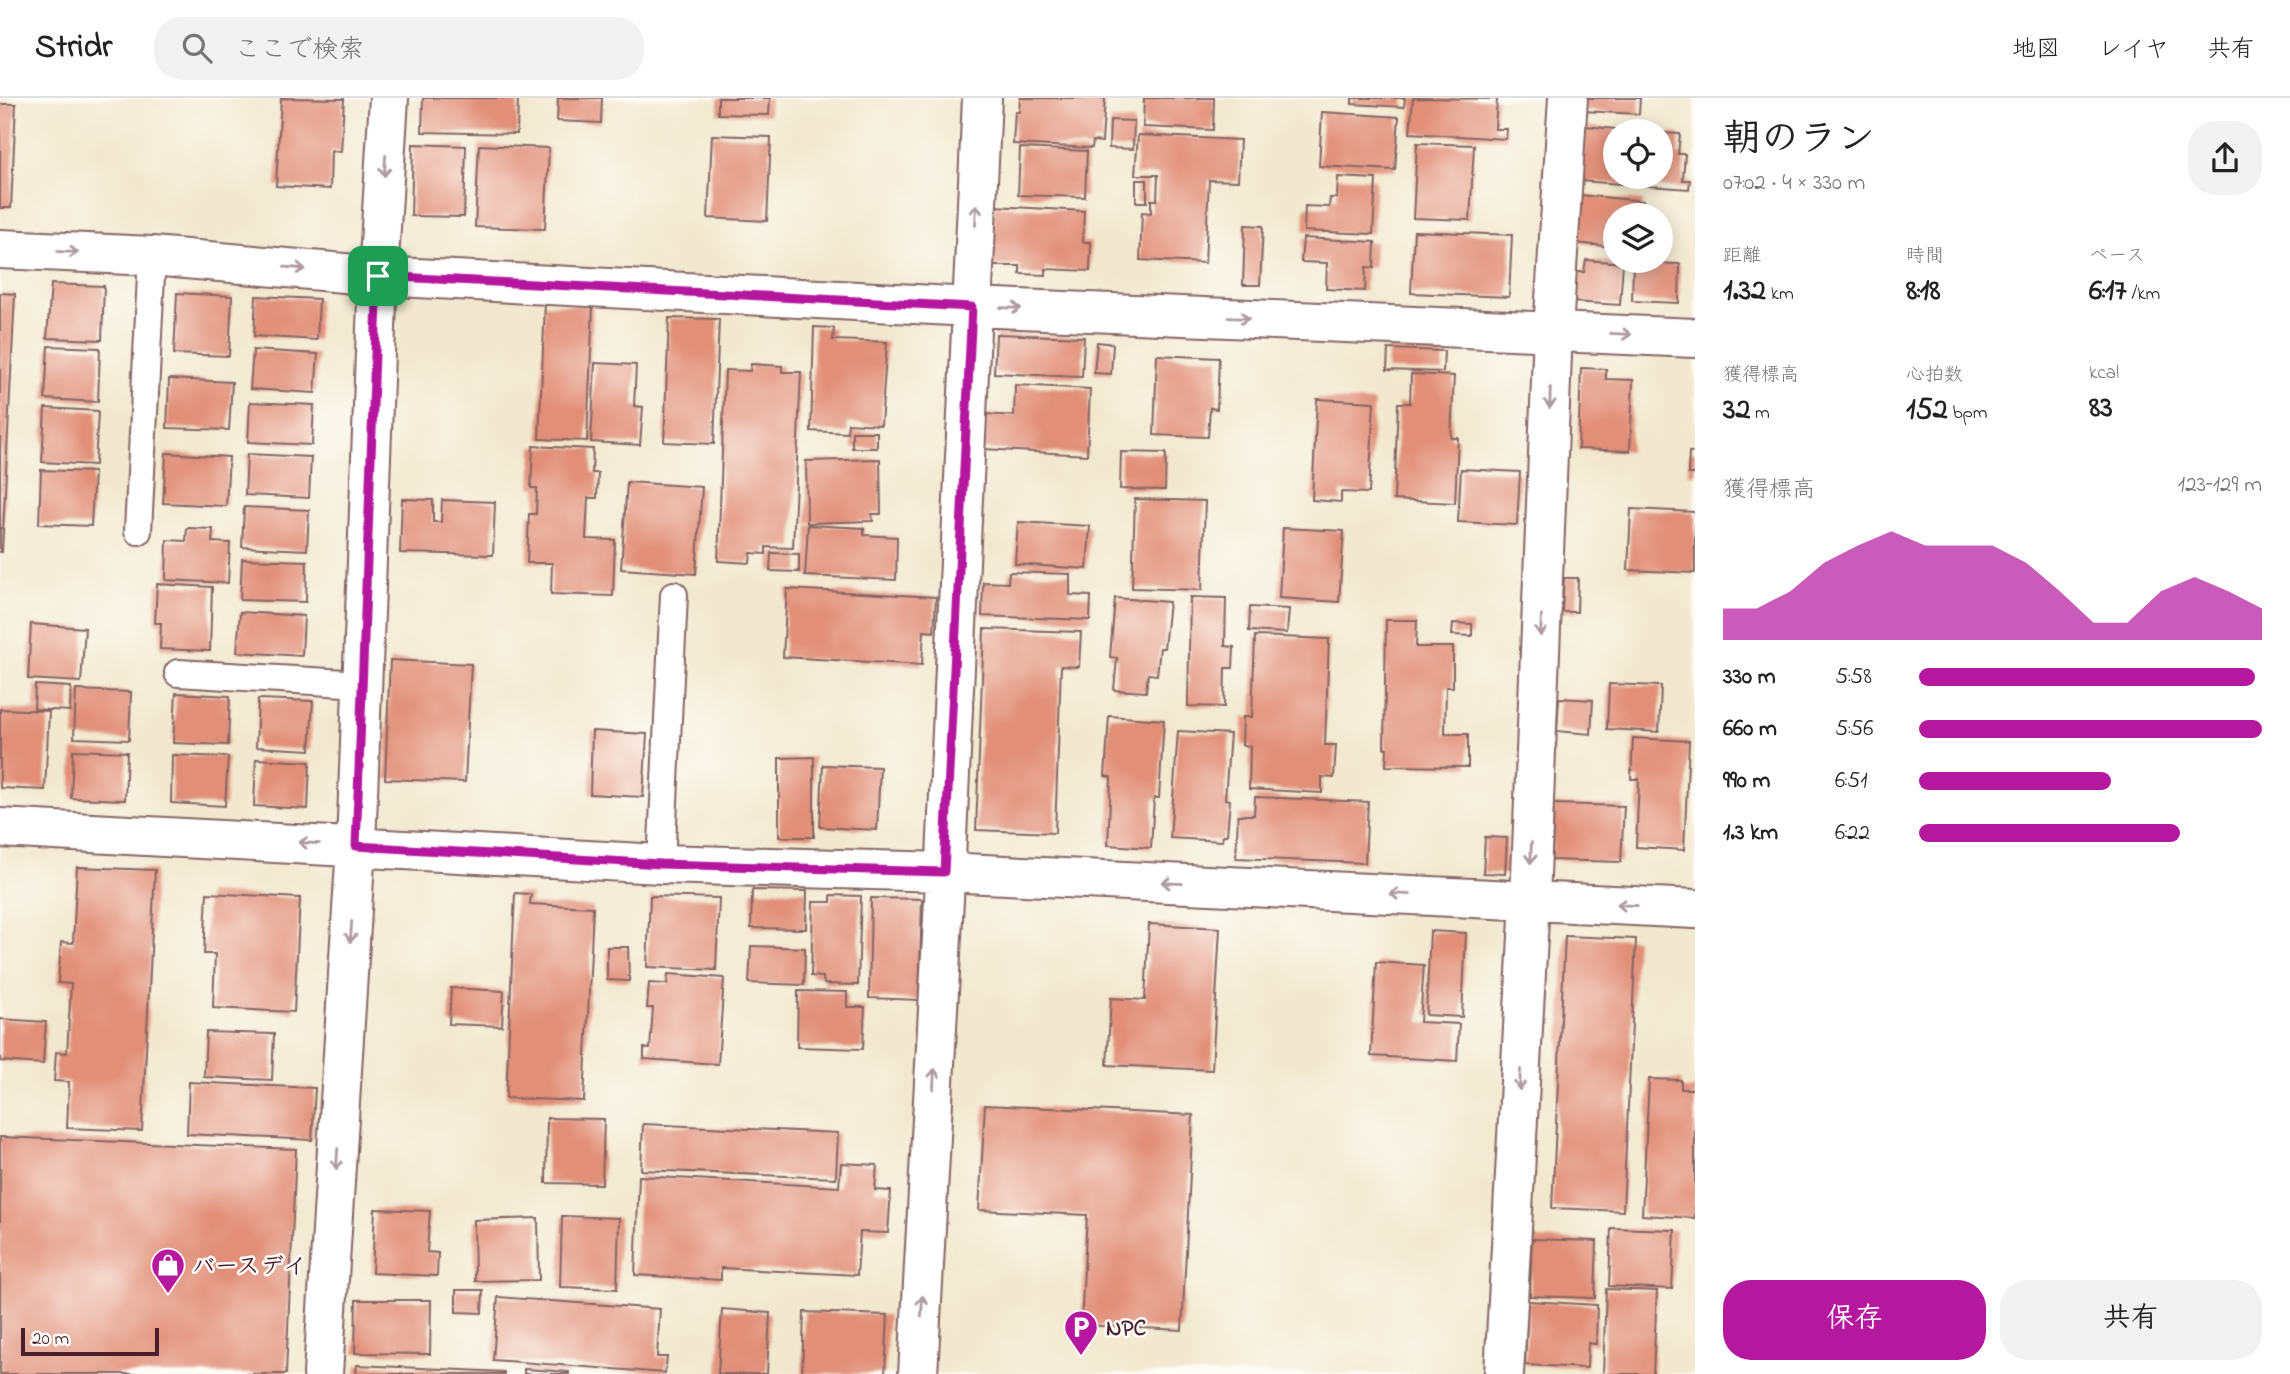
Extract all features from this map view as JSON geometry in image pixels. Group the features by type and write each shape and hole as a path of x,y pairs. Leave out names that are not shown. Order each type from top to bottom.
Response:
{"street":[{"path":"323,1374 356,846 378,276 389,98"},
{"path":"918,1374 982,98"},
{"path":"1504,1374 1530,900 1553,330 1569,98"},
{"path":"0,249 152,256 378,276 972,307 1695,338"},
{"path":"0,828 661,864 944,872 1695,909"}],"lane":[{"path":"138,531 152,256"},
{"path":"661,864 674,595"},
{"path":"178,673 362,684"}],"building":[{"path":"281,98 344,99 341,152 331,151 330,189 276,186"},
{"path":"423,98 518,98 517,134 422,132"},
{"path":"558,98 602,98 601,123 557,121"},
{"path":"718,98 770,98 769,115 718,114"},
{"path":"1020,98 1105,98 1102,142 1093,141 1092,148 1013,144 1015,112 1019,112"},
{"path":"1144,98 1214,98 1213,130 1143,127"},
{"path":"1352,98 1405,98 1404,107 1352,104"},
{"path":"1413,98 1497,99 1495,129 1507,129 1506,139 1410,133"},
{"path":"1584,98 1640,98 1639,114 1583,111"},
{"path":"0,104 16,104 11,208 0,208"},
{"path":"1322,112 1399,117 1395,170 1319,166"},
{"path":"1110,120 1134,121 1133,149 1109,148"},
{"path":"1585,126 1603,128 1603,183 1580,181"},
{"path":"1673,134 1680,134 1678,154 1685,154 1683,180 1690,180 1689,189 1673,188"},
{"path":"712,135 771,137 767,221 708,218"},
{"path":"1138,135 1240,140 1238,181 1209,180 1205,263 1140,260 1142,212 1151,213 1151,200 1157,200 1158,175 1135,175"},
{"path":"1417,143 1474,145 1470,220 1413,218"},
{"path":"413,144 466,146 464,217 411,216"},
{"path":"479,145 549,148 545,229 475,227"},
{"path":"1020,148 1087,151 1085,197 1018,195"},
{"path":"1338,177 1376,179 1373,234 1304,231 1305,206 1329,207 1330,198 1337,198"},
{"path":"1136,180 1147,180 1147,202 1136,202"},
{"path":"1580,195 1643,201 1603,203 1603,246 1575,243"},
{"path":"994,206 1084,211 1083,242 1091,242 1090,271 1046,269 1046,275 1020,274 1020,266 992,266"},
{"path":"1245,225 1263,226 1260,285 1243,285"},
{"path":"1414,231 1512,235 1509,297 1411,293"},
{"path":"1303,238 1375,242 1374,268 1366,267 1365,291 1326,289 1327,263 1301,262"},
{"path":"1586,260 1603,261 1603,273 1622,273 1620,305 1573,302 1575,272 1584,272"},
{"path":"1673,264 1680,264 1679,303 1632,301 1633,273 1673,273"},
{"path":"51,284 104,286 102,340 47,338"},
{"path":"0,293 15,294 2,552 0,552"},
{"path":"177,293 232,296 229,356 174,354"},
{"path":"256,296 319,299 317,340 254,336"},
{"path":"545,304 593,306 587,441 539,439"},
{"path":"669,318 719,319 714,444 664,442"},
{"path":"814,327 834,328 833,340 887,342 881,425 848,423 847,433 811,431"},
{"path":"996,334 1084,337 1082,377 994,373"},
{"path":"1097,342 1113,344 1111,374 1094,373"},
{"path":"48,346 100,348 98,402 45,399"},
{"path":"1388,349 1444,351 1443,372 1387,370"},
{"path":"253,350 318,354 315,393 250,389"},
{"path":"1157,355 1219,358 1217,409 1210,408 1208,437 1154,435"},
{"path":"595,363 636,365 634,406 643,407 640,445 591,442"},
{"path":"751,364 782,366 782,372 801,372 793,548 766,547 766,554 751,553 750,563 718,561 725,370 750,371"},
{"path":"1581,368 1606,369 1606,379 1633,380 1630,451 1578,449"},
{"path":"1411,374 1454,376 1451,438 1458,438 1455,503 1394,500 1398,403 1410,403"},
{"path":"169,379 232,382 229,430 167,428"},
{"path":"1015,385 1090,389 1087,455 983,449 985,414 1014,416"},
{"path":"1317,399 1374,402 1369,493 1341,492 1341,502 1312,500"},
{"path":"250,402 314,405 312,445 248,442"},
{"path":"45,408 98,411 95,465 42,462"},
{"path":"852,432 877,432 877,448 852,448"},
{"path":"533,446 593,449 592,473 598,473 597,498 588,498 586,539 615,540 613,596 551,594 552,563 527,563 529,514 536,514 537,488 531,488"},
{"path":"1121,452 1166,453 1165,490 1120,489"},
{"path":"1689,452 1695,452 1695,474 1688,474"},
{"path":"166,453 229,457 226,506 163,503"},
{"path":"247,454 311,457 309,498 245,495"},
{"path":"880,459 881,514 872,514 873,521 807,523 806,461"},
{"path":"1461,469 1520,472 1517,525 1458,522"},
{"path":"41,470 94,472 91,526 39,524"},
{"path":"627,482 702,487 696,574 621,569"},
{"path":"402,499 433,500 433,522 441,522 442,500 495,502 493,555 400,553"},
{"path":"1135,499 1205,501 1202,590 1132,588"},
{"path":"244,507 309,510 307,550 242,547"},
{"path":"1631,509 1695,512 1695,573 1628,570"},
{"path":"1018,522 1090,526 1087,569 1015,564"},
{"path":"808,525 864,528 864,535 897,537 896,580 805,576"},
{"path":"187,528 213,529 212,542 230,543 228,583 166,580 167,540 186,541"},
{"path":"1283,528 1344,531 1339,602 1279,598"},
{"path":"771,553 799,554 799,572 770,571"},
{"path":"242,559 307,561 306,602 240,600"},
{"path":"1009,572 1070,574 1070,595 1091,596 1090,620 982,616 983,582 1008,583"},
{"path":"1564,578 1578,578 1577,612 1562,612"},
{"path":"157,584 212,587 210,651 160,649 161,623 155,623"},
{"path":"787,589 936,597 934,632 924,631 922,665 783,657"},
{"path":"1190,597 1226,598 1225,646 1234,647 1233,668 1225,668 1224,707 1188,706"},
{"path":"1115,598 1169,602 1164,648 1160,648 1157,675 1148,674 1146,692 1114,690 1117,658 1110,657"},
{"path":"1250,607 1289,609 1287,633 1249,631"},
{"path":"240,612 304,616 302,656 237,652"},
{"path":"1386,620 1417,620 1416,647 1453,647 1453,687 1446,687 1445,734 1468,734 1468,767 1386,766"},
{"path":"1453,623 1472,624 1472,636 1452,635"},
{"path":"31,624 85,628 81,682 28,679"},
{"path":"984,629 1081,632 1079,667 1061,666 1055,833 976,830"},
{"path":"1255,636 1329,639 1325,745 1336,745 1334,778 1322,777 1322,793 1249,789 1250,746 1242,745 1243,717 1252,717"},
{"path":"390,660 471,664 465,782 385,779"},
{"path":"1609,684 1661,686 1659,732 1607,729"},
{"path":"35,685 71,687 70,711 34,709"},
{"path":"76,690 131,692 129,740 74,738"},
{"path":"176,693 230,696 228,745 173,743"},
{"path":"1559,698 1593,700 1591,734 1557,731"},
{"path":"258,699 313,701 310,750 256,747"},
{"path":"0,709 49,711 45,790 0,788"},
{"path":"1109,716 1164,720 1159,798 1154,798 1151,848 1108,845 1111,777 1105,776"},
{"path":"592,731 647,734 643,797 590,794"},
{"path":"1178,731 1230,734 1225,799 1230,800 1227,835 1223,835 1222,841 1170,838"},
{"path":"1633,738 1689,741 1684,850 1636,847 1639,779 1631,779"},
{"path":"73,750 127,752 125,800 71,798"},
{"path":"172,755 228,757 225,806 171,803"},
{"path":"814,757 814,837 779,837 779,758"},
{"path":"256,759 310,762 308,809 254,806"},
{"path":"823,765 880,767 877,830 820,827"},
{"path":"1255,797 1368,802 1365,863 1236,858 1238,815 1254,815"},
{"path":"1554,804 1624,806 1621,862 1552,860"},
{"path":"1485,837 1507,838 1505,874 1483,873"},
{"path":"77,867 155,870 142,1131 67,1128 69,1082 54,1081 56,1052 67,1053 71,984 58,983 61,942 73,943"},
{"path":"752,890 807,891 806,929 751,928"},
{"path":"207,893 300,898 294,1012 213,1008 215,954 204,954"},
{"path":"515,893 531,894 530,904 593,907 584,1101 506,1098"},
{"path":"831,895 861,896 858,985 824,984 823,977 811,976 813,902 831,902"},
{"path":"650,896 719,898 716,970 647,967"},
{"path":"871,898 922,899 919,1000 869,998"},
{"path":"1149,924 1220,928 1212,1070 1107,1065 1111,998 1145,1000"},
{"path":"1430,931 1466,933 1462,1017 1426,1015"},
{"path":"1565,936 1636,939 1623,1211 1552,1208"},
{"path":"751,946 805,948 804,985 749,983"},
{"path":"607,947 628,947 629,981 607,980"},
{"path":"1376,962 1424,965 1420,1022 1459,1024 1457,1061 1371,1056"},
{"path":"668,974 724,978 718,1064 644,1059 644,1048 650,1049 653,1008 647,1008 649,983 667,984"},
{"path":"451,988 504,991 502,1026 449,1024"},
{"path":"798,991 847,992 847,1007 865,1007 863,1049 797,1047"},
{"path":"0,1019 46,1022 43,1064 0,1061"},
{"path":"206,1032 274,1034 272,1080 204,1077"},
{"path":"1649,1079 1681,1080 1681,1089 1695,1089 1695,1218 1642,1215"},
{"path":"189,1082 315,1088 312,1140 187,1134"},
{"path":"985,1105 1193,1115 1182,1330 1081,1325 1087,1215 979,1210"},
{"path":"547,1118 604,1119 602,1184 546,1183"},
{"path":"643,1124 838,1133 836,1178 641,1170"},
{"path":"0,1137 296,1149 286,1374 0,1374"},
{"path":"841,1163 877,1165 875,1190 891,1191 888,1233 860,1232 857,1275 721,1268 721,1280 635,1275 639,1176 839,1187"},
{"path":"375,1209 430,1211 427,1252 438,1253 437,1276 372,1273"},
{"path":"562,1216 619,1218 617,1289 560,1287"},
{"path":"538,1218 539,1280 475,1281 474,1220"},
{"path":"1611,1228 1675,1230 1672,1289 1609,1286"},
{"path":"1532,1239 1597,1241 1595,1298 1530,1296"},
{"path":"1606,1289 1657,1291 1653,1374 1603,1374"},
{"path":"456,1290 483,1290 482,1313 456,1312"},
{"path":"498,1297 660,1309 657,1357 667,1357 665,1373 493,1360"},
{"path":"356,1300 431,1300 430,1354 355,1353"},
{"path":"1528,1301 1597,1305 1596,1344 1588,1343 1587,1368 1525,1365"},
{"path":"722,1309 770,1313 767,1374 718,1374"},
{"path":"804,1312 888,1315 885,1374 802,1374"},
{"path":"357,1365 504,1372 504,1374 356,1374"},
{"path":"524,1369 569,1372 569,1374 524,1374"}],"place":[{"name":"バースデイ","path":"168,1295"},
{"name":"NPC","path":"1081,1357"}],"route":[{"path":"378,276 972,307 944,872 661,864 356,846 378,276"}]}
